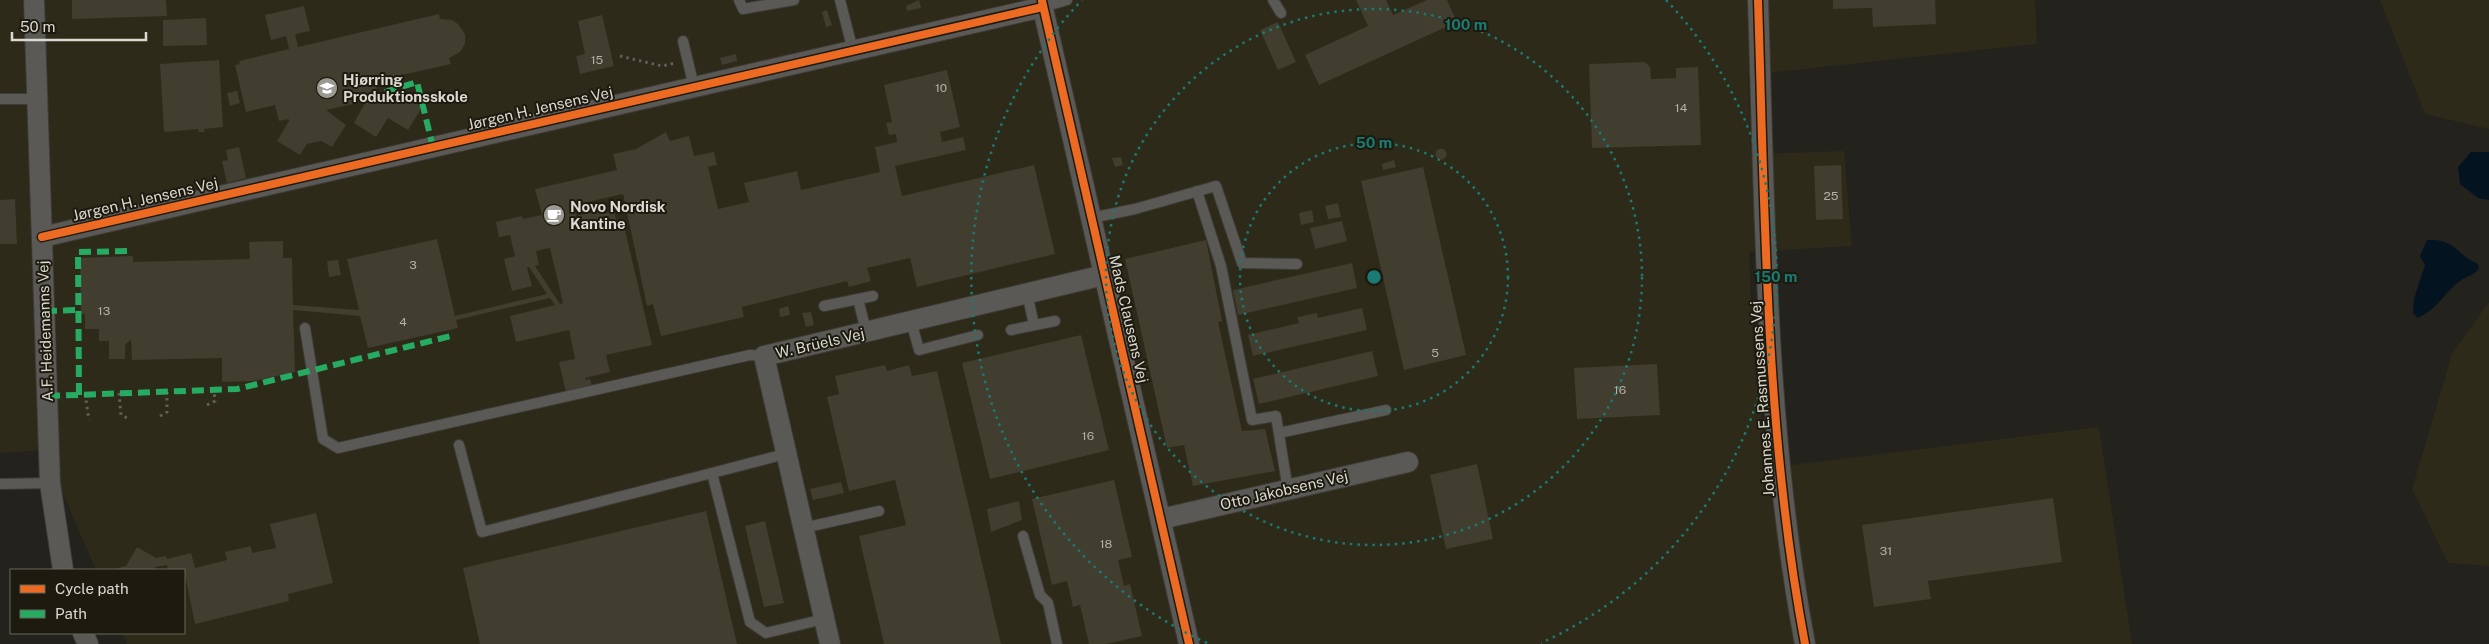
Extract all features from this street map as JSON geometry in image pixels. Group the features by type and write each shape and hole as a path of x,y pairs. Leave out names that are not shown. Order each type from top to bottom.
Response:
{"street":[{"name":"A.F. Heidemanns Vej","path":"34,0 50,483 63,569"},
{"name":"Johannes E. Rasmussens Vej","path":"1758,0 1769,338 1777,446 1796,593 1806,644"},
{"name":"Jørgen H. Jensens Vej","path":"42,237 853,51 1042,3"},
{"name":"Mads Clausens Vej","path":"1042,3 1189,644"},
{"name":"W. Brüels Vej","path":"830,644 764,356 1104,274"},
{"name":"Otto Jakobsens Vej","path":"1161,519 1408,462"}],"lane":[{"path":"738,0 743,9 794,0"},
{"path":"840,0 853,51"},
{"path":"1042,3 1067,0"},
{"path":"1273,0 1281,13"},
{"path":"683,41 694,87"},
{"path":"0,99 38,98"},
{"path":"1091,218 1216,186 1242,263 1297,264"},
{"path":"1197,191 1221,266 1252,420 1276,416 1288,490"},
{"path":"1027,293 1034,325"},
{"path":"824,306 873,296"},
{"path":"858,299 866,331"},
{"path":"911,321 919,350 978,335"},
{"path":"1011,330 1055,321"},
{"path":"305,328 323,439 338,448 750,355 764,356"},
{"path":"1279,433 1386,410"},
{"path":"459,445 482,532 786,454"},
{"path":"712,473 750,622 766,632 824,619"},
{"path":"0,484 50,483"},
{"path":"803,528 879,512"},
{"path":"1023,536 1040,595 1048,603 1056,644"}],"path":[{"path":"620,56 662,66 687,60"},
{"path":"207,405 215,401 214,390"},
{"path":"160,416 167,412 167,392"},
{"path":"119,393 121,415 129,419"},
{"path":"84,394 89,420"}],"shaded area":[{"path":"0,0 2035,0 2037,44 1748,75 1751,154 1844,151 1852,246 1749,252 1754,362 1768,468 2099,427 2132,644 127,644 122,634 185,634 185,569 96,569 44,450 0,453"},
{"path":"2380,0 2489,0 2489,129 2425,114"},
{"path":"2489,302 2489,566 2448,563 2412,489 2452,354"}],"water":[{"path":"2471,152 2489,152 2489,200 2478,198 2460,184 2458,167"},
{"path":"2427,240 2445,242 2478,264 2479,268 2475,273 2454,286 2429,311 2417,318 2413,313 2414,299 2425,265 2420,256"}],"building":[{"path":"72,0 166,0 167,16 72,19"},
{"path":"919,0 921,8 907,11 906,6"},
{"path":"1356,0 1386,0 1393,15 1427,0 1447,0 1457,22 1319,85 1305,55 1368,26"},
{"path":"1833,0 1935,0 1936,24 1873,27 1872,8 1833,9"},
{"path":"304,6 310,31 295,34 298,47 439,14 440,19 452,20 458,24 465,34 465,44 460,52 449,58 451,64 375,81 379,98 400,93 422,107 408,130 388,118 376,137 354,123 366,101 326,110 346,125 332,147 321,141 307,144 300,155 277,141 289,119 279,121 275,105 246,112 235,65 240,64 239,61 289,49 286,36 271,40 265,15"},
{"path":"827,10 832,25 826,27 822,12"},
{"path":"602,15 614,66 580,74 576,56 585,54 578,21"},
{"path":"206,18 207,45 163,46 163,20"},
{"path":"1278,22 1296,62 1278,70 1260,30"},
{"path":"736,54 737,61 722,65 720,58"},
{"path":"219,60 223,127 204,129 205,132 199,132 198,129 164,132 160,64"},
{"path":"1645,62 1650,67 1651,79 1676,78 1676,68 1698,67 1701,145 1592,148 1589,64"},
{"path":"947,70 960,127 940,132 942,142 963,137 966,150 895,166 902,196 1034,165 1055,254 917,287 910,258 867,268 871,281 849,287 847,281 742,307 744,317 661,336 653,304 647,306 623,194 574,205 576,216 602,210 602,214 614,211 619,231 625,230 652,345 606,355 610,372 585,378 586,380 590,379 592,386 566,393 559,362 575,359 569,330 516,342 510,316 555,305 550,298 456,320 458,328 368,348 360,316 293,310 295,372 254,381 222,382 222,358 132,360 131,339 125,345 125,359 109,359 109,341 99,341 99,329 85,329 85,314 81,314 80,258 133,256 133,262 250,259 249,242 283,241 283,258 292,258 293,305 359,310 347,259 437,239 455,316 547,294 529,267 527,268 532,286 512,291 504,259 515,256 510,235 499,237 496,222 522,216 523,219 542,215 535,189 617,170 613,154 636,149 666,132 670,141 689,136 694,156 714,152 717,165 708,167 718,209 749,202 744,183 797,171 801,190 880,172 875,147 897,142 896,134 889,135 886,123 892,122 884,85","holes":["550,248 563,303 560,304 535,266 539,265 536,251"]},
{"path":"237,91 240,103 230,106 227,93"},
{"path":"239,147 246,178 227,183 222,161 228,160 226,150"},
{"path":"1439,149 1443,149 1446,154 1445,158 1439,159 1436,156 1436,152"},
{"path":"1121,157 1123,165 1115,167 1112,158"},
{"path":"1394,160 1396,167 1383,170 1382,164"},
{"path":"1841,165 1843,219 1816,220 1814,166"},
{"path":"1423,167 1466,355 1404,370 1361,181"},
{"path":"15,199 17,244 0,244 0,200"},
{"path":"1338,203 1341,217 1328,219 1325,206"},
{"path":"1312,210 1314,222 1301,225 1299,213"},
{"path":"1342,221 1347,241 1315,249 1310,228"},
{"path":"1206,240 1222,321 1218,322 1242,431 1265,429 1275,471 1193,486 1184,445 1167,448 1125,259"},
{"path":"338,260 341,275 329,277 327,261"},
{"path":"1352,263 1357,288 1238,315 1233,290"},
{"path":"788,306 790,315 780,317 779,309"},
{"path":"1362,308 1367,330 1253,356 1248,335 1299,323 1297,317 1317,313 1318,318"},
{"path":"811,312 814,325 806,327 802,313"},
{"path":"1081,335 1109,450 990,479 962,363"},
{"path":"1372,351 1378,376 1259,404 1253,379"},
{"path":"1657,364 1660,415 1577,419 1574,368"},
{"path":"885,365 887,371 909,365 912,376 937,371 1001,644 884,644 859,536 906,525 895,480 849,491 827,397 839,394 835,376"},
{"path":"1477,464 1493,539 1446,549 1430,475"},
{"path":"1114,480 1132,557 1118,560 1124,586 1130,584 1142,636 1106,644 1089,644 1080,605 1073,607 1067,581 1052,585 1032,499"},
{"path":"841,482 844,493 813,500 810,489"},
{"path":"2053,498 2062,562 1928,581 1931,599 1874,607 1862,525"},
{"path":"1019,501 1022,520 991,532 987,509"},
{"path":"706,511 737,644 480,644 463,568"},
{"path":"316,513 333,583 288,594 289,601 195,624 185,569 168,569 167,565 155,567 154,569 118,568 126,566 137,547 156,558 166,556 167,559 191,553 195,568 227,560 225,552 251,546 252,553 276,548 270,524"},
{"path":"765,521 784,603 764,607 745,526"}],"marked path":[{"path":"385,92 417,82 433,147"},
{"path":"79,395 78,252 133,251"},
{"path":"45,311 79,310"},
{"path":"48,396 237,389 455,335"}],"cycle path":[{"path":"1758,0 1765,242 1774,404 1792,564 1805,644"},
{"path":"1042,1 1189,644"},
{"path":"42,237 1043,7"}],"place":[{"name":"Hjørring Produktionsskole","path":"327,88"},
{"name":"Novo Nordisk Kantine","path":"554,215"}]}
